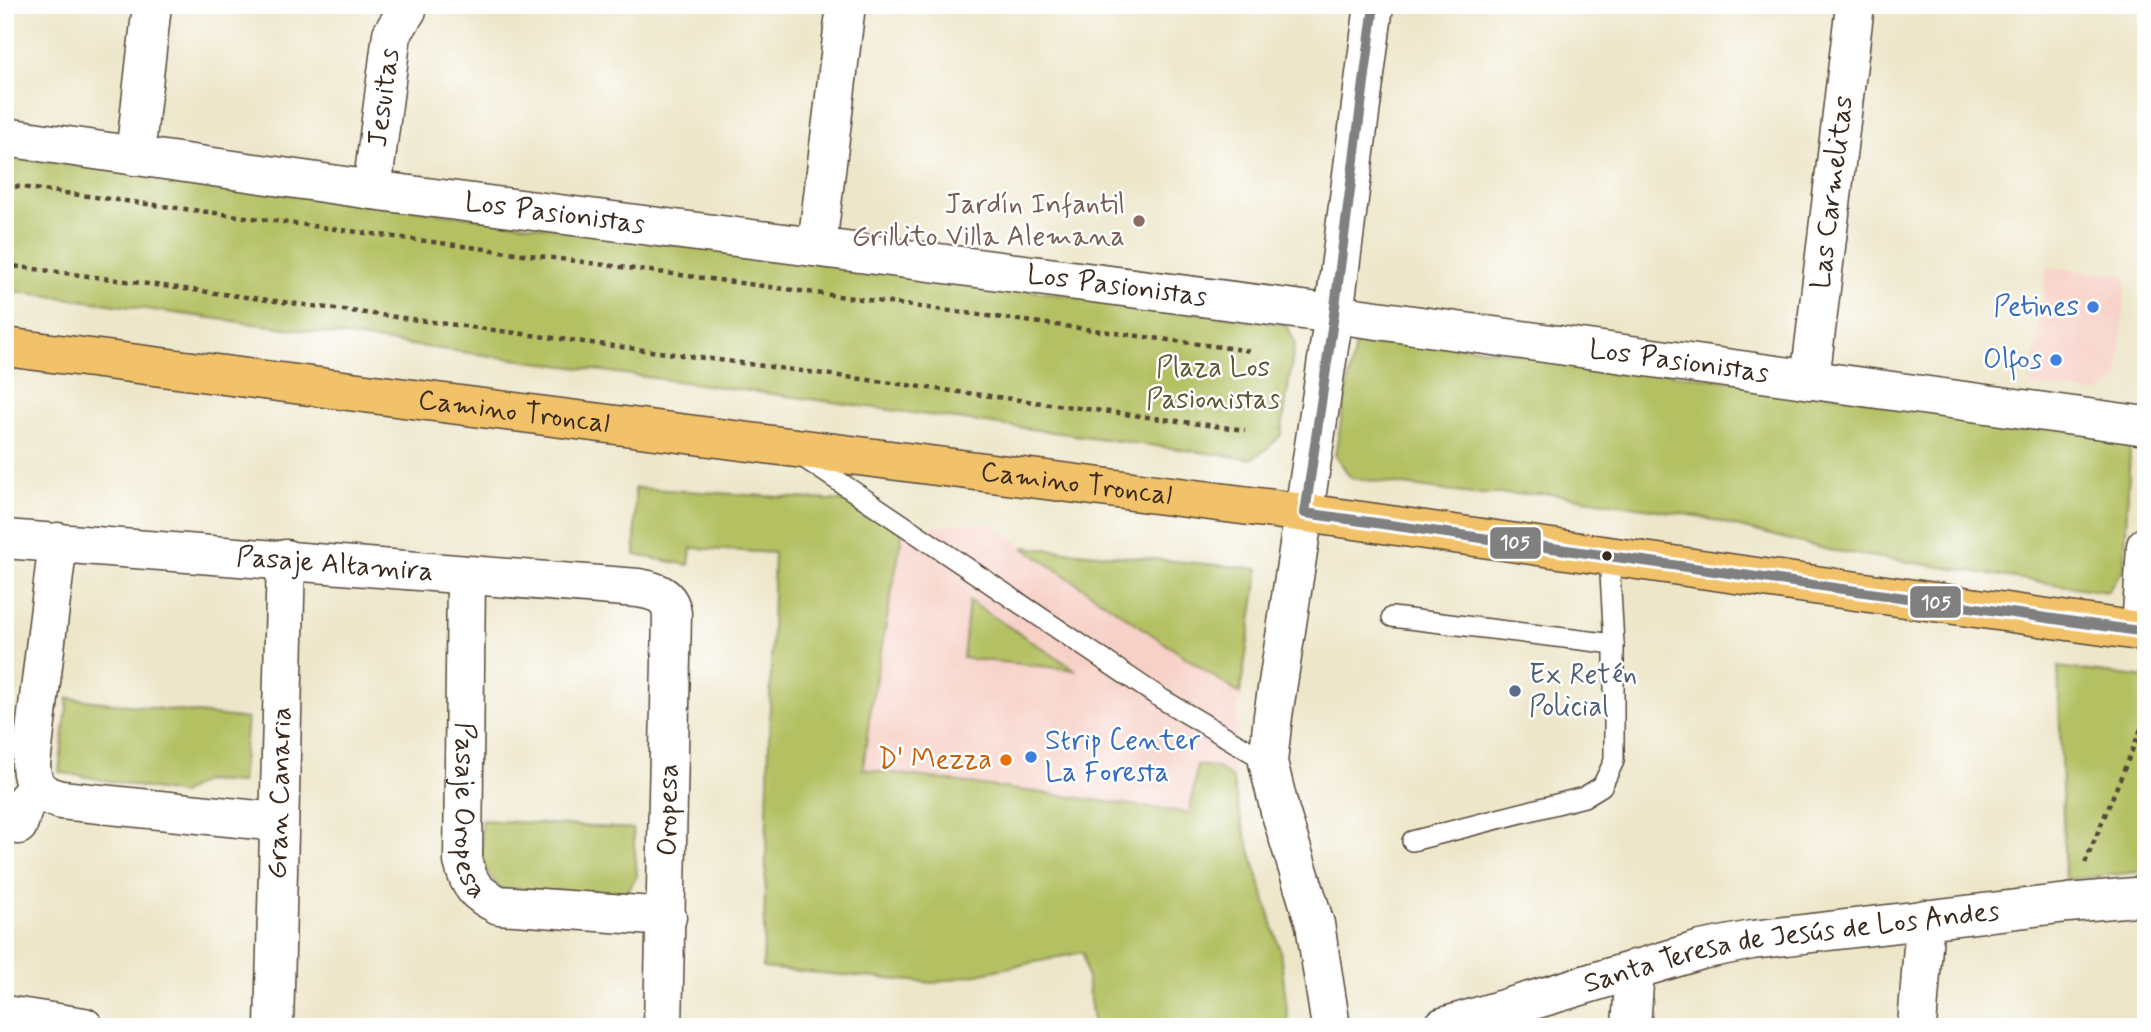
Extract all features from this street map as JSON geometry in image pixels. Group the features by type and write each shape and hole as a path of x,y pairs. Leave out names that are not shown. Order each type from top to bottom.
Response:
{"main road":[{"name":"Camino Troncal","path":"5,347 1305,513 2143,632"}],"street":[{"path":"135,156 152,5"},
{"path":"817,246 846,5"},
{"path":"1331,1027 1315,924 1280,811 1268,762 1334,314 1374,5"},
{"name":"Las Carmelitas","path":"1810,380 1855,5"},
{"name":"Jesuitas","path":"372,190 392,34 407,10"},
{"name":"Los Pasionistas","path":"5,137 372,190 1334,314 2146,426"},
{"name":"Pasaje Altamira","path":"5,539 638,588 664,595"},
{"path":"58,542 31,764 36,789 61,800 278,822"},
{"path":"2143,632 2146,546"},
{"name":"Gran Canaria","path":"274,1027 286,559"},
{"name":"Pasaje Oropesa","path":"466,575 463,861 467,876 482,897 499,905 667,917"},
{"name":"Oropesa","path":"663,1027 672,614 671,605 664,595"},
{"path":"18,825 26,800 36,789"},
{"name":"Santa Teresa de Jesús de Los Andes","path":"1443,1027 1701,950 1752,940 2146,896"},
{"path":"1917,1027 1925,919"},
{"path":"1631,1027 1635,970"},
{"path":"5,1015 83,1027"}],"lane":[{"path":"786,446 1162,699 1268,762"},
{"path":"1412,841 1584,797 1602,786 1614,761 1614,644 1609,556"},
{"path":"1392,617 1614,644"}],"path":[{"path":"5,186 1251,351"},
{"path":"5,265 1245,430"},
{"path":"2068,903 2146,717"}],"shaded area":[{"path":"2047,267 2126,276 2118,380 2100,393 2031,386"},
{"path":"956,524 992,524 1023,547 1259,569 1240,694 1232,778 1240,816 1191,813 863,769 871,705 903,530"}],"green space":[{"name":"Plaza Los Pasionistas","path":"5,156 1285,324 1295,342 1281,435 1267,449 1251,459 5,290"},
{"path":"1369,334 2118,432 2130,451 2124,569 2107,592 1829,550 1697,516 1552,494 1471,494 1351,478 1335,455 1355,344"},
{"path":"635,488 846,501 903,530 871,705 863,769 1190,813 1197,765 1218,768 1232,778 1240,816 1280,950 1289,1027 1094,1027 1083,952 934,983 763,968 774,553 691,548 689,565 635,555"},
{"path":"1023,547 1259,569 1240,694 1225,684"},
{"path":"969,601 1076,670 963,658"},
{"path":"2058,667 2146,678 2146,871 2065,880"},
{"path":"68,698 247,719 241,783 204,781 181,794 59,772"},
{"path":"481,820 633,829 637,876 626,893 501,890 482,865"}],"transit line":[{"name":"105","path":"1305,513 1374,5"},
{"name":"105","path":"1305,513 2146,632"}],"place":[{"name":"Jardín Infantil Grillito Villa Alemana","path":"1139,221"},
{"name":"Petines","path":"2093,307"},
{"name":"Olfos","path":"2056,360"},
{"name":"Ex Retén Policial","path":"1515,691"},
{"name":"Strip Center La Foresta","path":"1031,757"},
{"name":"D' Mezza","path":"1006,760"}]}
